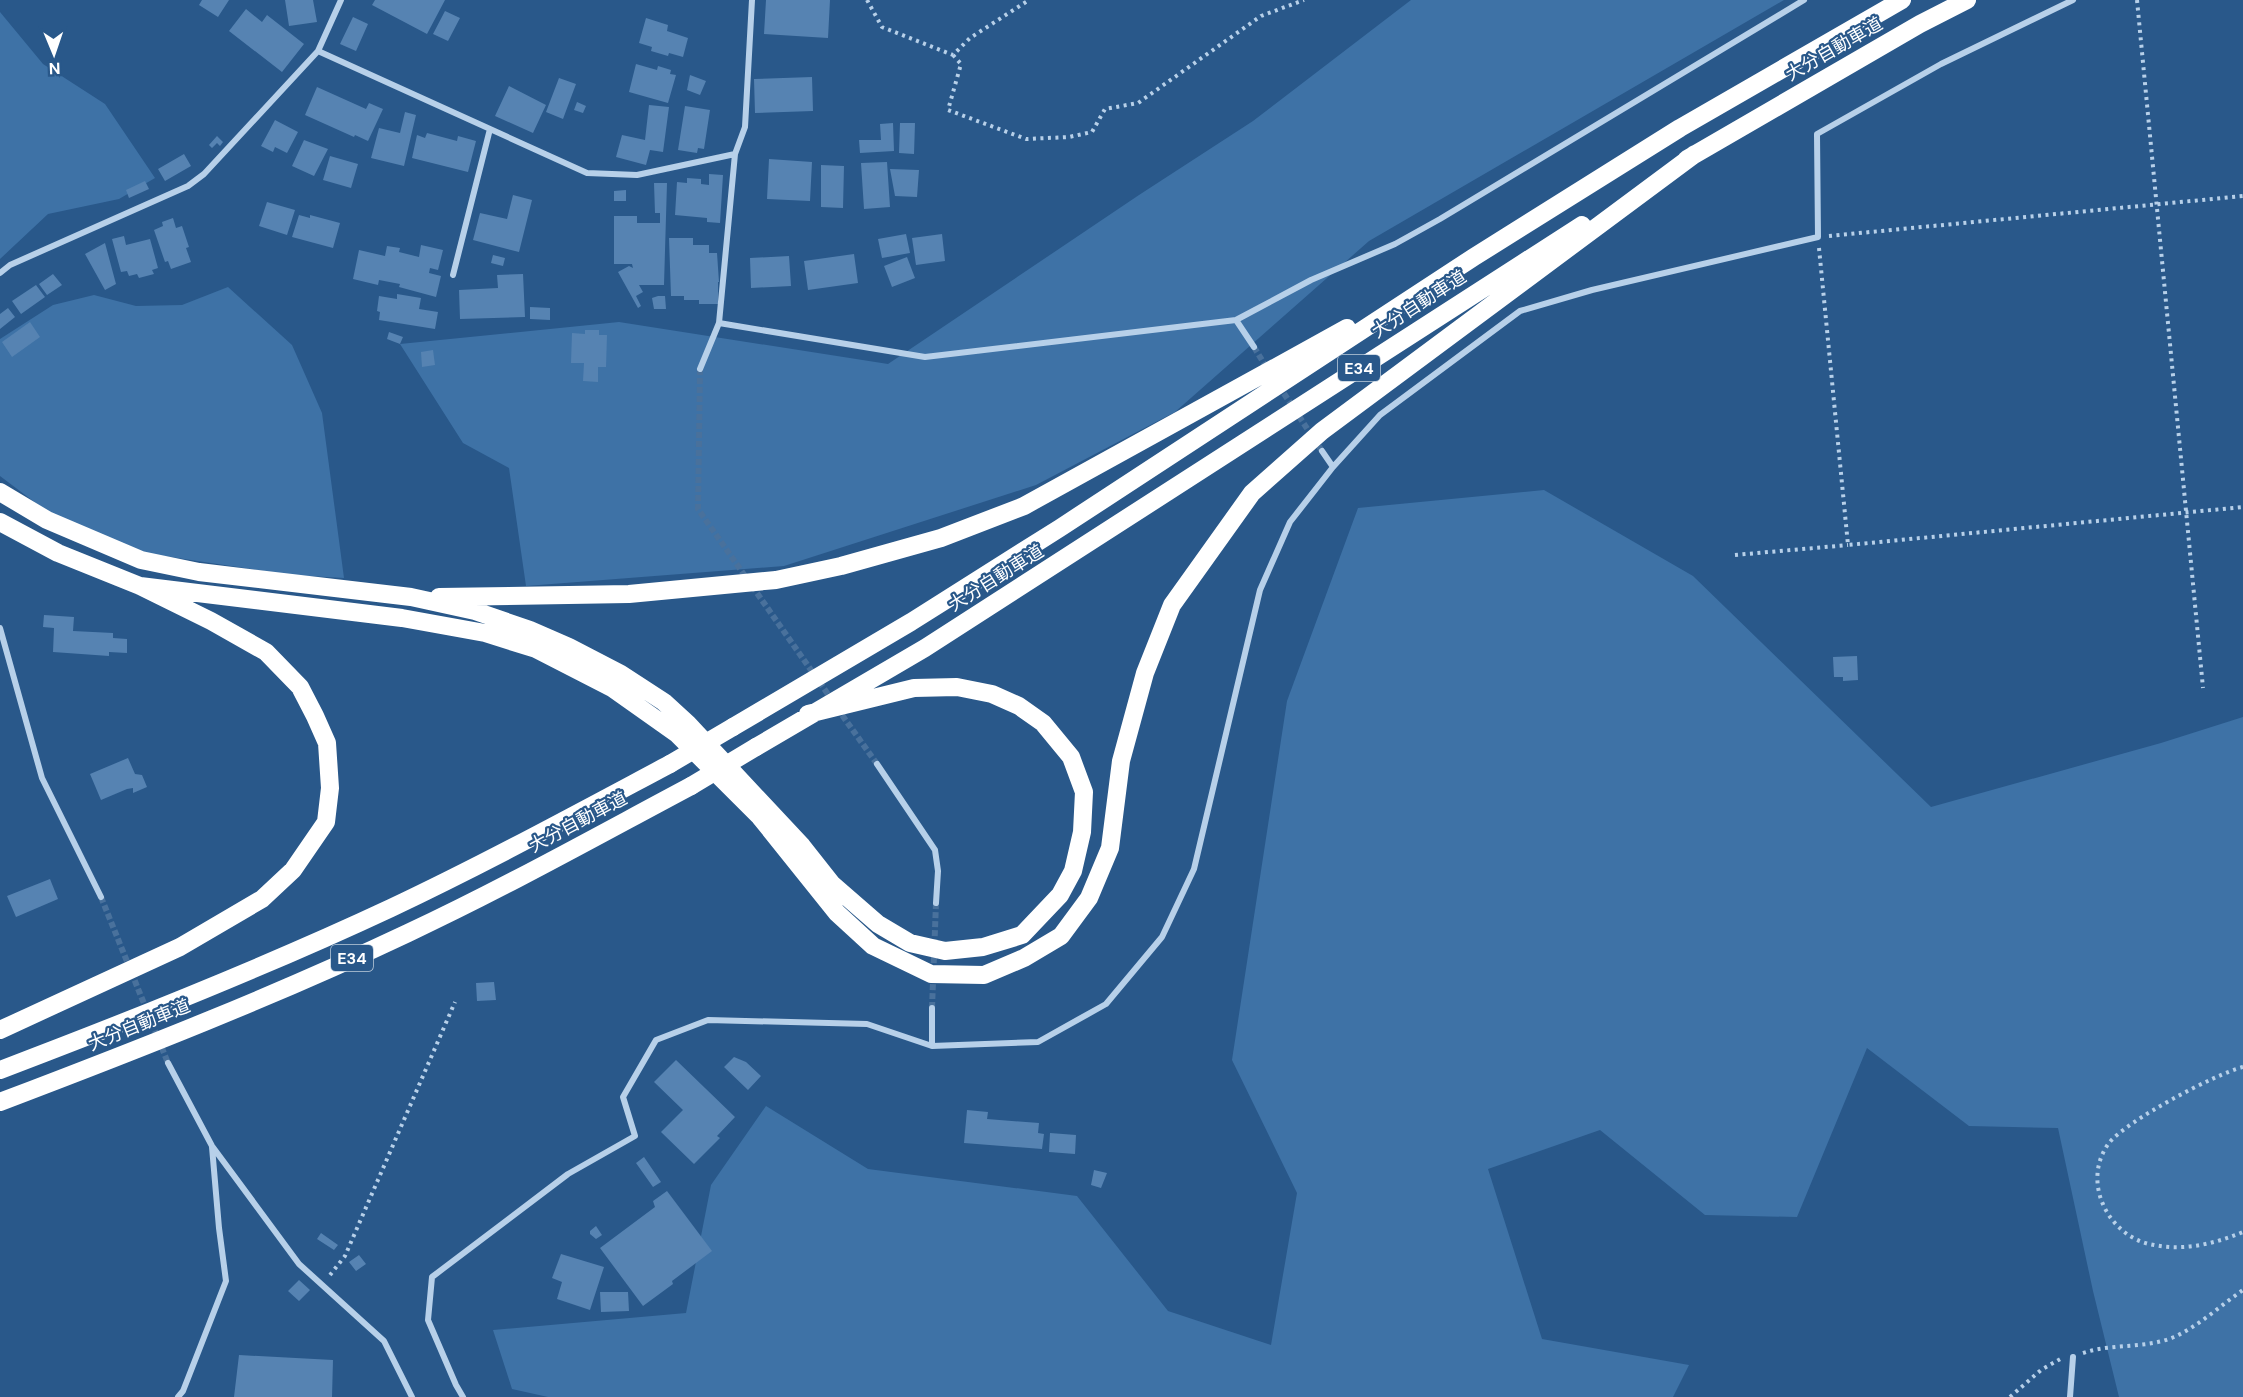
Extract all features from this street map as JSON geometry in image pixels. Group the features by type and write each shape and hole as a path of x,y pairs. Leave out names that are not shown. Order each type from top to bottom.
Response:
{"highway":[{"name":"大分自動車道","path":"0,1070 120,1025 270,963 392,907 540,833 670,764 911,622 1474,257 1680,128 1902,0"},
{"name":"大分自動車道","path":"0,1102 132,1052 281,990 408,933 554,860 691,786 808,714 925,648 1491,282 1695,154 1920,24 1967,0"},
{"path":"140,586 402,618 485,633 536,650 612,688 677,734 760,817 837,913 873,946 931,974 984,975 1024,958 1061,936 1089,898 1110,848 1121,761 1145,673 1172,606 1252,493 1322,431 1695,154"},
{"path":"411,597 629,594 776,580 841,566 941,538 1024,506 1474,257"},
{"path":"0,492 47,520 141,560 200,572 411,597 475,611 530,630 621,674 664,702 688,724 802,846 832,884 878,924 910,943 945,951 983,947 1022,935 1060,896 1076,862 1082,832 1084,792 1071,757 1042,723 1019,706 992,694 957,687 914,688 808,714"},
{"path":"0,522 58,553 140,586 211,621 266,652 300,687 327,743 330,789 326,822 293,870 262,899 180,947 0,1030"}],"street":[{"path":"0,273 10,265 188,186 204,174 318,51 341,0"},
{"path":"700,369 720,323 735,154 745,127 752,0"},
{"path":"720,323 925,357 1236,320 1311,280 1395,244 1440,219 1804,0"},
{"path":"463,1397 428,1320 432,1277 568,1174 635,1136 623,1097 656,1040 708,1020 867,1024 932,1046 1038,1042 1106,1004 1162,937 1194,869 1260,590 1290,522 1333,467 1380,415 1520,312 1592,290 1818,237 1817,134 1941,64 2073,0"},
{"path":"318,51 587,173 637,175 735,154"},
{"path":"453,274 490,129"},
{"path":"1236,320 1254,348"},
{"path":"1322,451 1333,467"},
{"path":"0,628 42,778 101,897"},
{"path":"877,764 935,850 938,872 936,903"},
{"path":"932,1008 932,1046"},
{"path":"168,1063 212,1146 299,1264 384,1341 412,1397"},
{"path":"178,1397 183,1391 226,1281 212,1146"},
{"path":"2070,1397 2073,1357"}],"path":[{"path":"867,0 882,27 952,55 961,64 948,110 1026,139 1069,137 1092,132 1106,109 1138,103 1261,16 1304,0"},
{"path":"952,55 970,38 1029,0"},
{"path":"2138,0 2203,688"},
{"path":"1848,545 1818,237 2243,196"},
{"path":"1735,555 2243,507"},
{"path":"321,1285 345,1256 455,1002"},
{"path":"2243,1067 2197,1087 2124,1128 2108,1144 2097,1175 2100,1202 2108,1216 2133,1237 2151,1245 2187,1248 2243,1232"},
{"path":"2010,1397 2041,1370 2060,1358 2073,1357 2091,1350 2153,1342 2174,1336 2243,1290"}],"shaded area":[{"path":"1411,0 1784,0 1369,241 1175,412 1036,485 784,566 526,586 509,468 463,443 400,344 619,322 888,364 1253,121"},
{"path":"0,12 43,64 105,104 155,178 119,199 48,214 0,259"},
{"path":"228,287 292,345 322,413 344,578 291,575 144,553 49,513 0,476 0,339 53,305 94,295 136,306 182,305"},
{"path":"1544,490 1693,576 1931,807 2161,743 2243,717 2243,1397 2119,1397 2093,1291 2058,1128 1969,1126 1867,1048 1797,1217 1705,1215 1600,1130 1488,1169 1542,1339 1689,1365 1673,1397 548,1397 512,1389 493,1330 686,1313 711,1185 766,1106 868,1169 1077,1196 1168,1311 1271,1345 1297,1193 1232,1060 1287,701 1358,508"}],"building":[{"path":"202,0 229,0 218,17 199,5"},
{"path":"285,0 313,0 317,22 289,26"},
{"path":"375,0 445,0 427,34 372,5"},
{"path":"766,0 830,0 828,38 764,34"},
{"path":"246,9 262,22 267,15 304,44 282,72 229,31"},
{"path":"445,11 460,18 448,41 433,34"},
{"path":"353,17 368,24 356,51 340,44"},
{"path":"646,18 668,25 667,31 688,38 683,57 651,51 652,47 639,43"},
{"path":"636,64 657,70 658,66 671,70 670,74 676,75 668,103 629,92"},
{"path":"690,75 706,81 700,95 687,90"},
{"path":"812,77 813,111 755,113 754,79"},
{"path":"559,78 576,84 563,119 546,112"},
{"path":"509,86 546,105 533,133 495,116"},
{"path":"317,87 366,109 369,103 383,109 368,141 305,115"},
{"path":"577,102 586,106 583,113 574,110"},
{"path":"649,105 669,107 663,152 650,150 646,165 616,157 622,135 645,140"},
{"path":"685,106 710,110 704,149 698,148 697,153 678,150"},
{"path":"405,112 416,115 404,166 371,158 379,128 400,133"},
{"path":"275,120 298,132 287,153 275,147 273,152 261,146"},
{"path":"893,123 894,151 860,153 859,140 881,140 880,124"},
{"path":"900,123 915,123 914,154 899,153"},
{"path":"427,133 457,141 458,136 476,141 468,172 412,158 417,135 425,138"},
{"path":"217,136 223,142 220,146 217,143 212,148 209,145"},
{"path":"304,140 328,149 314,176 292,166"},
{"path":"184,154 191,166 165,181 158,169"},
{"path":"330,156 358,164 351,188 323,180"},
{"path":"769,159 812,162 810,201 767,199"},
{"path":"887,162 890,207 864,209 861,163"},
{"path":"821,165 844,166 843,208 821,207"},
{"path":"890,169 919,170 917,197 895,196"},
{"path":"709,174 723,175 720,223 707,222 707,218 675,215 677,182 687,183 687,178 701,179 701,184 709,185"},
{"path":"145,181 149,189 129,198 126,190"},
{"path":"654,183 667,183 664,285 639,285 643,292 636,296 641,306 638,308 618,272 629,266 633,268 632,264 614,264 614,216 637,216 637,223 660,223 660,213 655,213"},
{"path":"626,190 626,201 614,201 614,191"},
{"path":"513,195 532,200 519,252 473,240 480,213 507,219"},
{"path":"267,202 295,210 287,235 259,226"},
{"path":"299,215 310,218 310,215 340,223 333,248 292,237"},
{"path":"173,218 176,228 182,226 191,262 171,269 168,261 165,262 154,230 163,226 162,222"},
{"path":"906,234 910,253 882,258 878,239"},
{"path":"942,234 945,261 916,265 912,238"},
{"path":"124,236 126,245 150,239 158,268 152,270 154,274 139,278 137,274 129,276 127,271 121,272 112,239"},
{"path":"669,238 693,238 693,245 709,245 709,253 717,253 718,304 699,304 699,300 684,300 684,296 671,296"},
{"path":"105,243 116,284 105,290 85,254"},
{"path":"421,245 443,250 438,270 430,268 429,273 441,276 436,297 399,287 400,284 379,280 378,285 353,279 359,250 385,256 387,246 400,248 399,252 419,257"},
{"path":"854,254 858,283 808,290 804,261"},
{"path":"493,255 505,258 503,266 491,263"},
{"path":"789,256 791,286 751,288 750,258"},
{"path":"907,257 915,278 892,287 884,266"},
{"path":"53,274 62,285 47,295 39,284"},
{"path":"523,274 525,317 460,319 459,290 498,288 497,275"},
{"path":"36,285 45,297 21,314 12,301"},
{"path":"397,294 421,298 419,309 438,312 435,329 379,320 380,312 377,311 379,296 397,299"},
{"path":"665,296 666,309 654,309 652,298"},
{"path":"530,307 550,308 550,320 530,319"},
{"path":"8,308 15,317 0,329 0,314"},
{"path":"30,322 40,337 12,357 2,342"},
{"path":"585,330 599,330 599,335 607,335 606,367 598,367 598,382 583,381 584,363 571,363 572,333 585,334"},
{"path":"389,332 403,337 400,344 387,339"},
{"path":"433,350 435,365 422,367 421,352"},
{"path":"44,615 74,617 73,631 113,633 113,638 127,639 127,653 109,652 109,656 53,652 54,628 43,627"},
{"path":"1857,656 1858,680 1843,681 1843,677 1834,677 1833,657"},
{"path":"128,758 135,774 142,775 147,787 133,793 133,788 127,789 101,800 90,774"},
{"path":"50,879 58,899 16,917 7,896"},
{"path":"494,982 496,1000 477,1001 476,983"},
{"path":"734,1057 746,1062 761,1076 748,1090 724,1067"},
{"path":"676,1060 735,1117 717,1136 720,1138 694,1164 661,1132 683,1110 654,1082"},
{"path":"967,1110 988,1112 987,1119 1039,1123 1038,1133 1044,1134 1042,1149 964,1143"},
{"path":"1050,1133 1076,1135 1075,1154 1049,1152"},
{"path":"644,1157 661,1182 653,1187 636,1163"},
{"path":"1094,1170 1107,1173 1101,1188 1091,1185"},
{"path":"667,1191 712,1251 643,1306 600,1248 655,1207 653,1201"},
{"path":"596,1226 602,1235 596,1239 590,1231"},
{"path":"321,1233 338,1245 334,1250 317,1239"},
{"path":"561,1254 604,1267 590,1310 557,1299 562,1282 552,1278"},
{"path":"359,1255 366,1264 356,1271 349,1262"},
{"path":"299,1280 310,1290 299,1301 288,1291"},
{"path":"600,1292 628,1292 629,1311 601,1312"},
{"path":"239,1355 333,1360 332,1397 234,1397"}],"tunnel":[{"path":"1254,347 1268,370"},
{"path":"700,369 698,509 832,700"},
{"path":"1279,386 1322,451"},
{"path":"837,708 877,764"},
{"path":"101,897 168,1063"},
{"path":"932,1008 936,903"}]}
